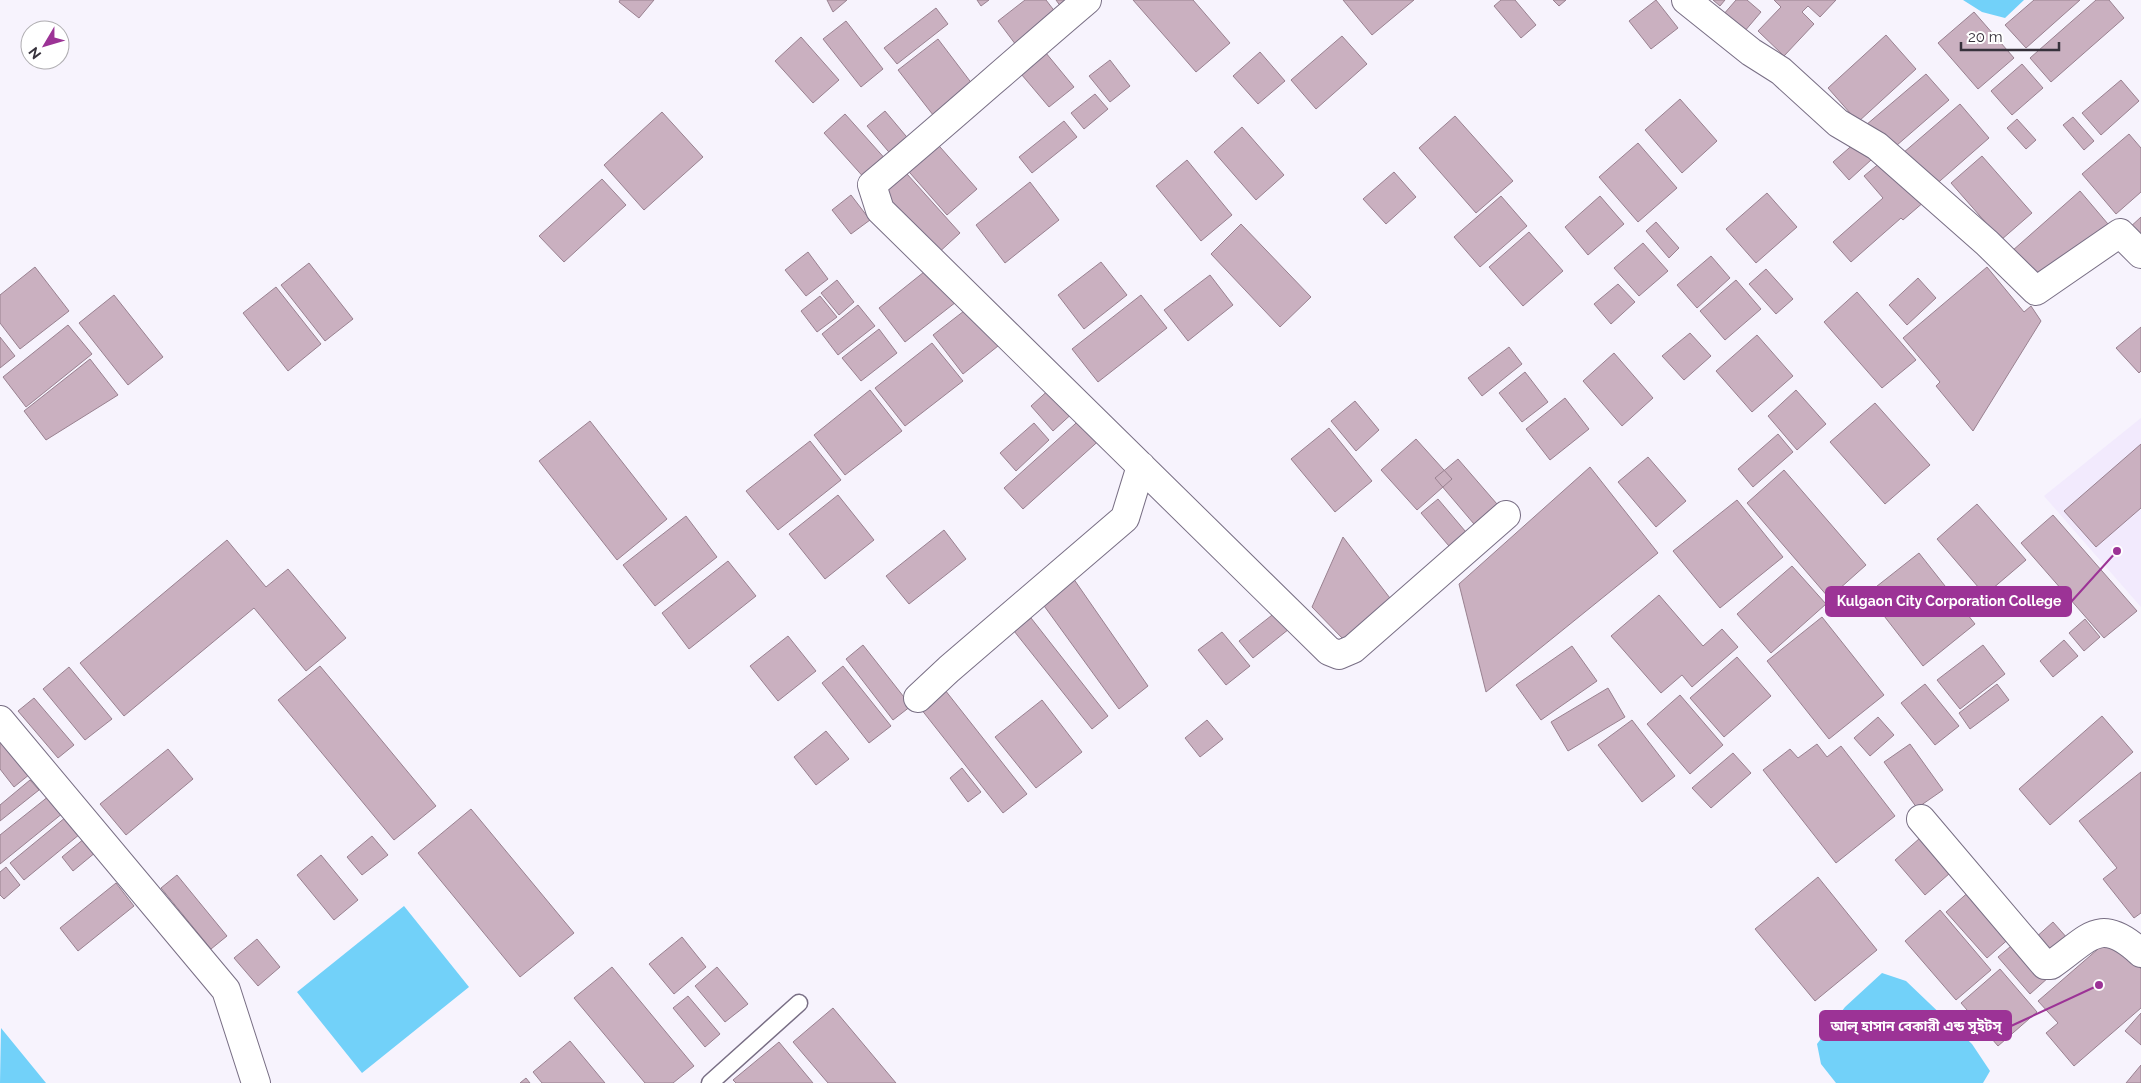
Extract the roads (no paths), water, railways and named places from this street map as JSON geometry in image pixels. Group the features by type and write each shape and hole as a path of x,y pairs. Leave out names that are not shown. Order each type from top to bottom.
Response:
{"street":[{"path":"1087,0 1005,69 976,98 872,185 880,210 1329,651 1339,655 1353,649 1506,515"},
{"path":"1686,0 1751,52 1781,71 1838,123 1877,146 1987,243 2036,291 2120,232 2141,254"},
{"path":"918,698 949,669 1125,518 1141,466"},
{"path":"0,720 226,990 256,1083"},
{"path":"1921,819 2045,965 2052,965 2090,935 2108,933 2119,936 2141,953"}],"lane":[{"path":"710,1083 799,1003"}],"water":[{"path":"1963,0 2024,0 2005,18 1982,12"},
{"path":"404,906 469,987 362,1073 297,992"},
{"path":"1882,973 1906,981 1972,1044 1990,1071 1983,1083 1836,1083 1821,1064 1817,1044 1845,1007"},
{"path":"1,1028 46,1083 0,1083"}],"place":[{"name":"Kulgaon City Corporation College","path":"2117,551"},
{"name":"আল্ হাসান বেকারী এন্ড সুইটস্","path":"2099,985"}]}
